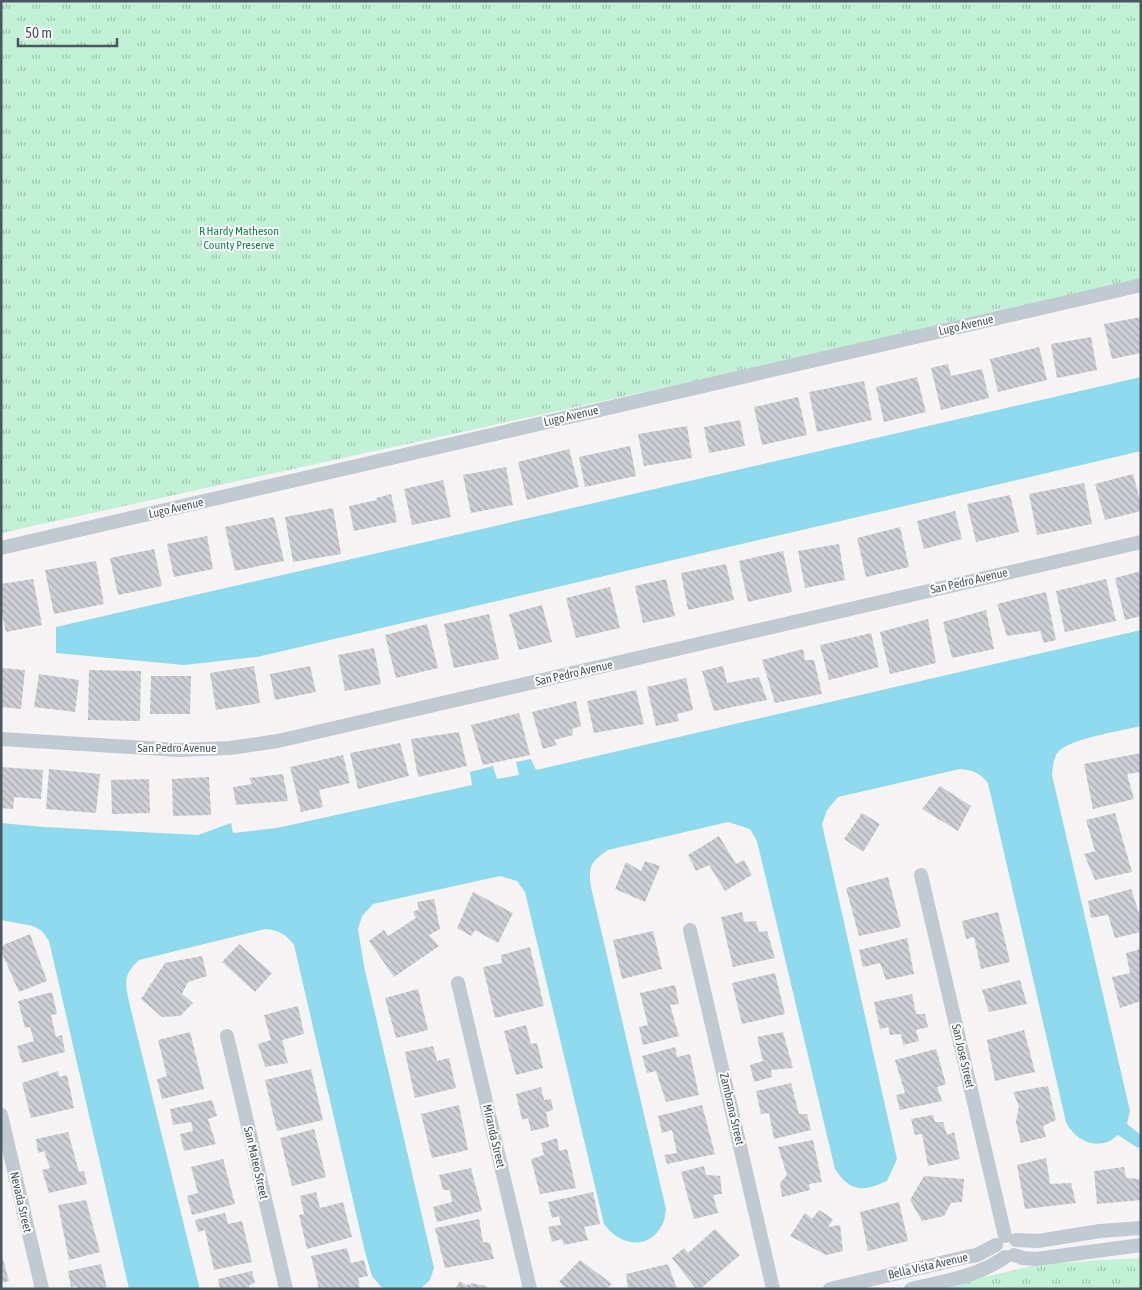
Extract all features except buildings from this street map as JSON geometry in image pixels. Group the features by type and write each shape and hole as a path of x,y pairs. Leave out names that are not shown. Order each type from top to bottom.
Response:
{"street":[{"name":"Lugo Avenue","path":"1,548 1141,285"},
{"name":"San Pedro Avenue","path":"1,739 179,750 230,748 278,741 1141,542"},
{"name":"San Jose Street","path":"921,875 1006,1240"},
{"name":"Zambrana Street","path":"690,930 773,1289"},
{"name":"Miranda Street","path":"458,983 530,1289"},
{"name":"San Mateo Street","path":"227,1036 286,1289"},
{"name":"Nevada Street","path":"1,1115 42,1289"},
{"name":"Bella Vista Avenue","path":"830,1289 984,1252 1006,1240 1038,1241 1100,1231 1141,1228"},
{"path":"1010,1256 1018,1246 1006,1240 998,1253 1010,1256 1036,1259 1141,1245"},
{"name":"Bella Vista Avenue","path":"911,1289 974,1274 1010,1256"}],"green space":[{"name":"R Hardy Matheson County Preserve","path":"1,1 1141,1 1141,283 1,533"},
{"path":"1141,1258 1141,1289 932,1289 1041,1264"}],"water":[{"path":"1141,377 1141,451 257,657 184,665 56,653 56,627"},
{"path":"1141,630 1141,726 1085,739 1064,747 1055,757 1052,775 1130,1111 1127,1124 1141,1135 1141,1146 1138,1148 1118,1135 1107,1142 1094,1144 1088,1142 1078,1137 1066,1122 988,783 976,773 960,769 838,797 827,810 822,824 897,1159 887,1181 871,1187 858,1188 846,1182 835,1169 757,841 750,829 728,822 608,850 597,858 590,870 591,887 666,1209 663,1223 656,1234 641,1242 625,1241 617,1237 604,1224 525,892 517,881 500,876 373,904 362,916 358,929 364,966 434,1268 430,1280 420,1289 383,1289 372,1276 294,945 281,933 265,929 139,960 128,975 126,984 129,1002 199,1286 199,1289 129,1289 49,941 42,931 33,926 1,920 1,823 198,835 231,823 233,833 277,828 472,785 470,772 493,766 497,779 519,775 516,762 531,759 536,770"}]}
